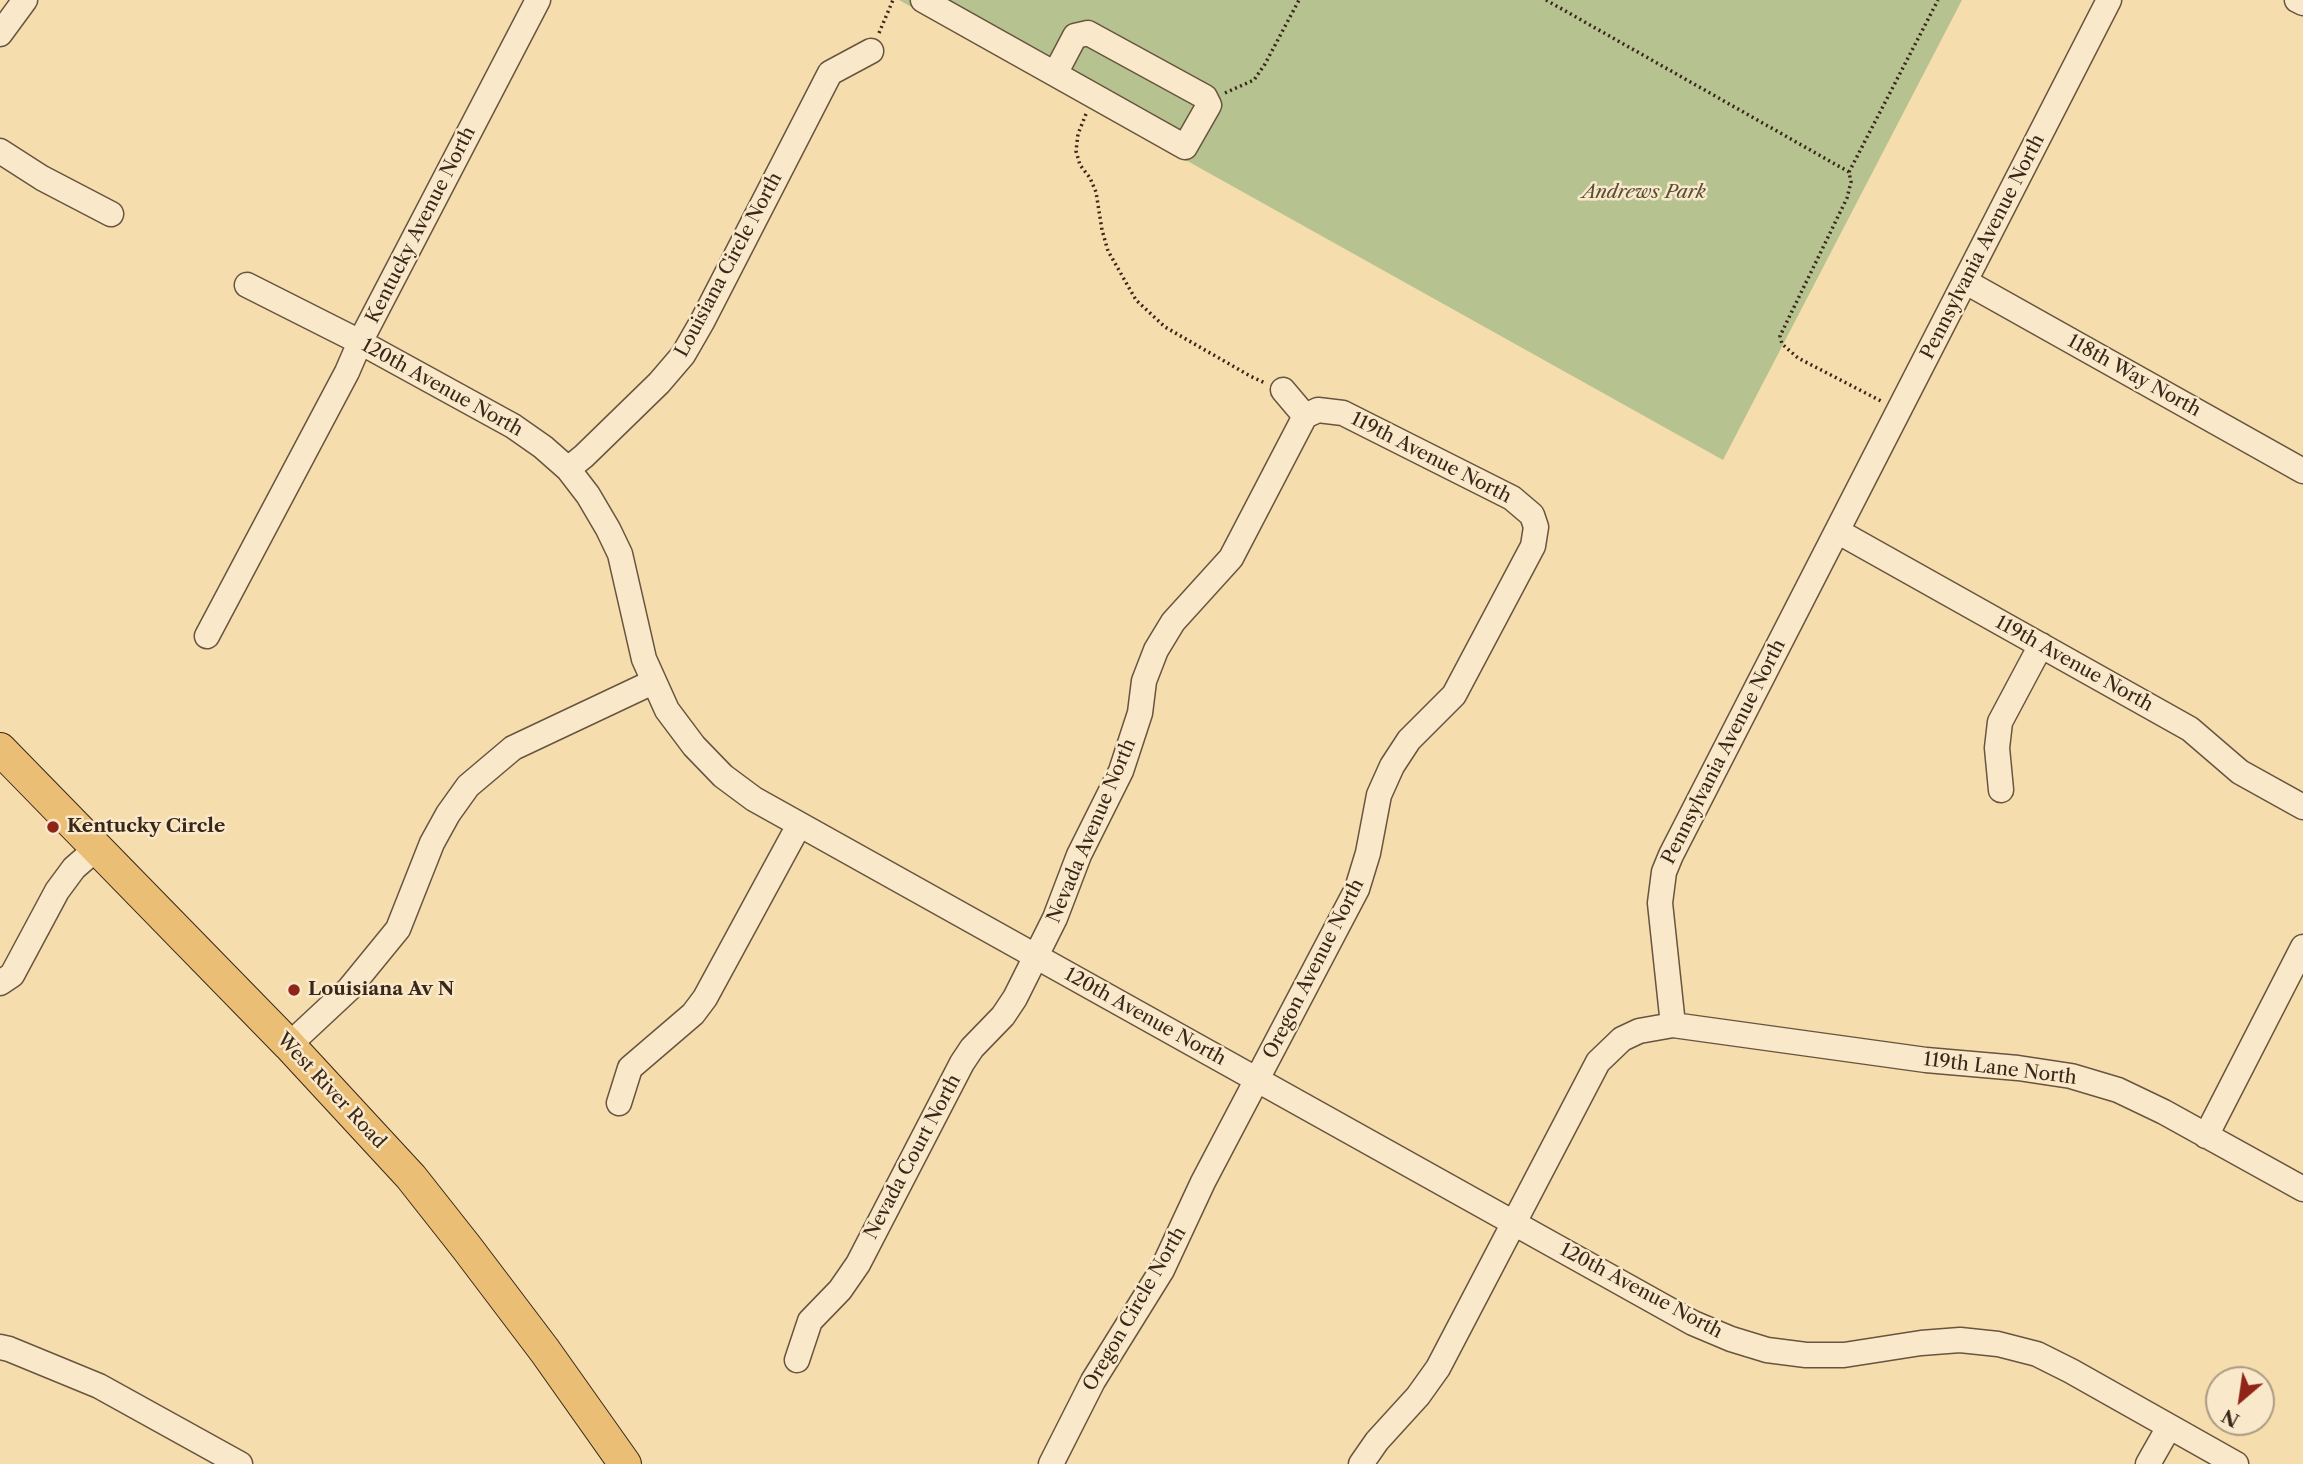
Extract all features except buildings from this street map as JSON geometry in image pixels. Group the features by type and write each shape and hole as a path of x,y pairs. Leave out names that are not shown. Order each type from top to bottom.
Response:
{"main road":[{"name":"West River Road","path":"0,749 289,1045 388,1151 459,1237 625,1464"}],"street":[{"path":"0,34 25,0"},
{"name":"Kentucky Avenue North","path":"207,636 347,372 360,342 538,0"},
{"path":"923,0 1185,147 1209,105 1205,97 1088,33 1075,36 1055,74"},
{"name":"Pennsylvania Avenue North","path":"1673,1025 1660,903 1664,872 2109,0"},
{"path":"2297,0 2303,3"},
{"name":"Louisiana Circle North","path":"568,469 659,383 683,355 830,73 872,51"},
{"path":"0,151 42,178 111,214"},
{"name":"118th Way North","path":"1966,282 2303,471"},
{"name":"120th Avenue North","path":"247,285 360,342 513,426 568,469 588,495 620,554 638,638 653,682 667,710 694,746 723,776 754,799 1693,1323 1767,1350 1806,1355 1844,1355 1960,1340 1998,1344 2036,1354 2071,1371 2236,1464"},
{"path":"1283,390 1305,415"},
{"name":"119th Avenue North","path":"1305,415 1318,410 1343,413 1512,498 1532,515 1536,527"},
{"name":"Nevada Avenue North","path":"1036,957 1055,918 1079,855 1121,771 1137,722 1144,681 1156,650 1173,622 1231,558 1305,415"},
{"name":"Oregon Avenue North","path":"1258,1079 1356,889 1368,853 1379,795 1392,766 1409,740 1454,695 1533,546 1536,527"},
{"name":"119th Avenue North","path":"1836,531 2190,729 2240,772 2303,807"},
{"path":"2001,790 1997,748 2000,722 2040,645"},
{"path":"289,1045 349,989 398,929 432,843 468,786 513,748 653,682"},
{"path":"619,1103 630,1068 693,1014 705,998 799,825"},
{"path":"0,983 12,975 57,891 74,868 97,848"},
{"path":"2206,1136 2303,947"},
{"name":"Nevada Court North","path":"797,1360 810,1321 840,1290 858,1264 962,1063 972,1048 1003,1016 1036,957"},
{"path":"1361,1464 1438,1368 1598,1062 1622,1039 1647,1029 1673,1025"},
{"name":"119th Lane North","path":"1673,1025 1926,1060 2018,1068 2071,1076 2118,1090 2303,1189"},
{"name":"Oregon Circle North","path":"1051,1464 1093,1381 1162,1270 1203,1182 1258,1079"},
{"path":"0,1347 99,1386 240,1464"},
{"path":"2148,1464 2169,1427"}],"path":[{"path":"872,51 893,0"},
{"path":"1208,102 1254,80 1299,0"},
{"path":"1546,0 1849,172"},
{"path":"1899,410 1798,358 1782,344 1780,336 1847,198 1851,182 1849,172 1938,0"},
{"path":"1096,97 1084,117 1076,151 1080,166 1090,178 1096,192 1108,251 1136,300 1165,327 1250,376 1283,390"}],"green space":[{"name":"Andrews Park","path":"899,0 1962,0 1723,460"}],"place":[{"name":"Kentucky Circle","path":"53,827"},
{"name":"Louisiana Av N","path":"294,990"}]}
